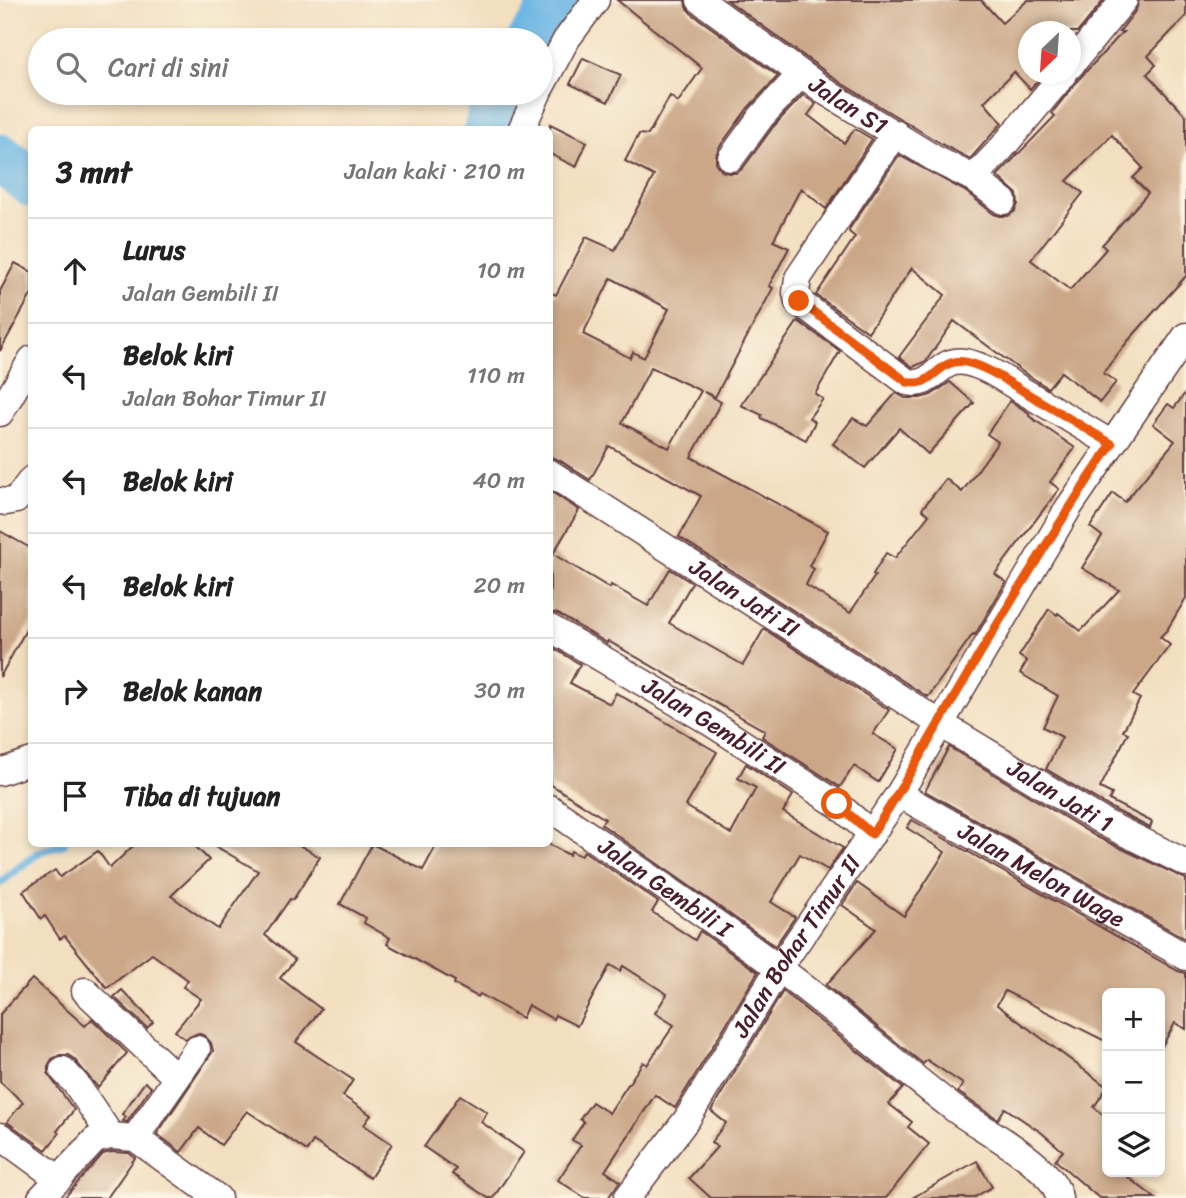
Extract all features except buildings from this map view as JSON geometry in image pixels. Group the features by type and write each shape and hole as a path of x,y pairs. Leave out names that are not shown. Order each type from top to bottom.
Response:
{"street":[{"path":"553,64 566,40 596,0"},
{"name":"Jalan S1","path":"700,0 829,94 937,160 973,178 1003,201"},
{"path":"1081,53 1124,0"},
{"path":"731,158 761,117 802,74"},
{"path":"973,178 1056,84"},
{"path":"523,126 532,105"},
{"path":"895,133 799,278 796,293 799,301 907,382 923,383 944,366 964,362 992,372 1112,444"},
{"name":"Jalan Bohar Timur II","path":"627,1198 687,1119 779,968 899,794 1069,507 1186,336"},
{"path":"0,413 28,366"},
{"name":"Jalan Jati II","path":"553,475 939,723"},
{"path":"0,500 6,502 16,499 28,484"},
{"name":"Jalan Gembili II","path":"553,630 727,733 837,804 872,834"},
{"name":"Jalan Jati 1","path":"939,723 1105,824 1186,863"},
{"path":"0,772 28,762"},
{"name":"Jalan Melon Wage","path":"899,794 1186,957"},
{"name":"Jalan Gembili I","path":"553,810 779,968 954,1110 1005,1141 1053,1180 1059,1198"},
{"path":"85,991 176,1077"},
{"path":"0,1136 50,1189 95,1140 123,1137 197,1049"},
{"path":"63,1070 123,1137 218,1198"}],"waterway":[{"path":"540,28 560,0"},
{"path":"489,126 495,105"},
{"path":"0,158 28,180"},
{"path":"0,883 39,852 55,847"}],"route":[{"path":"799,301 907,382 923,383 944,366 952,362 964,362 992,372 1112,444 1069,507 899,794 872,834 837,804"}]}
